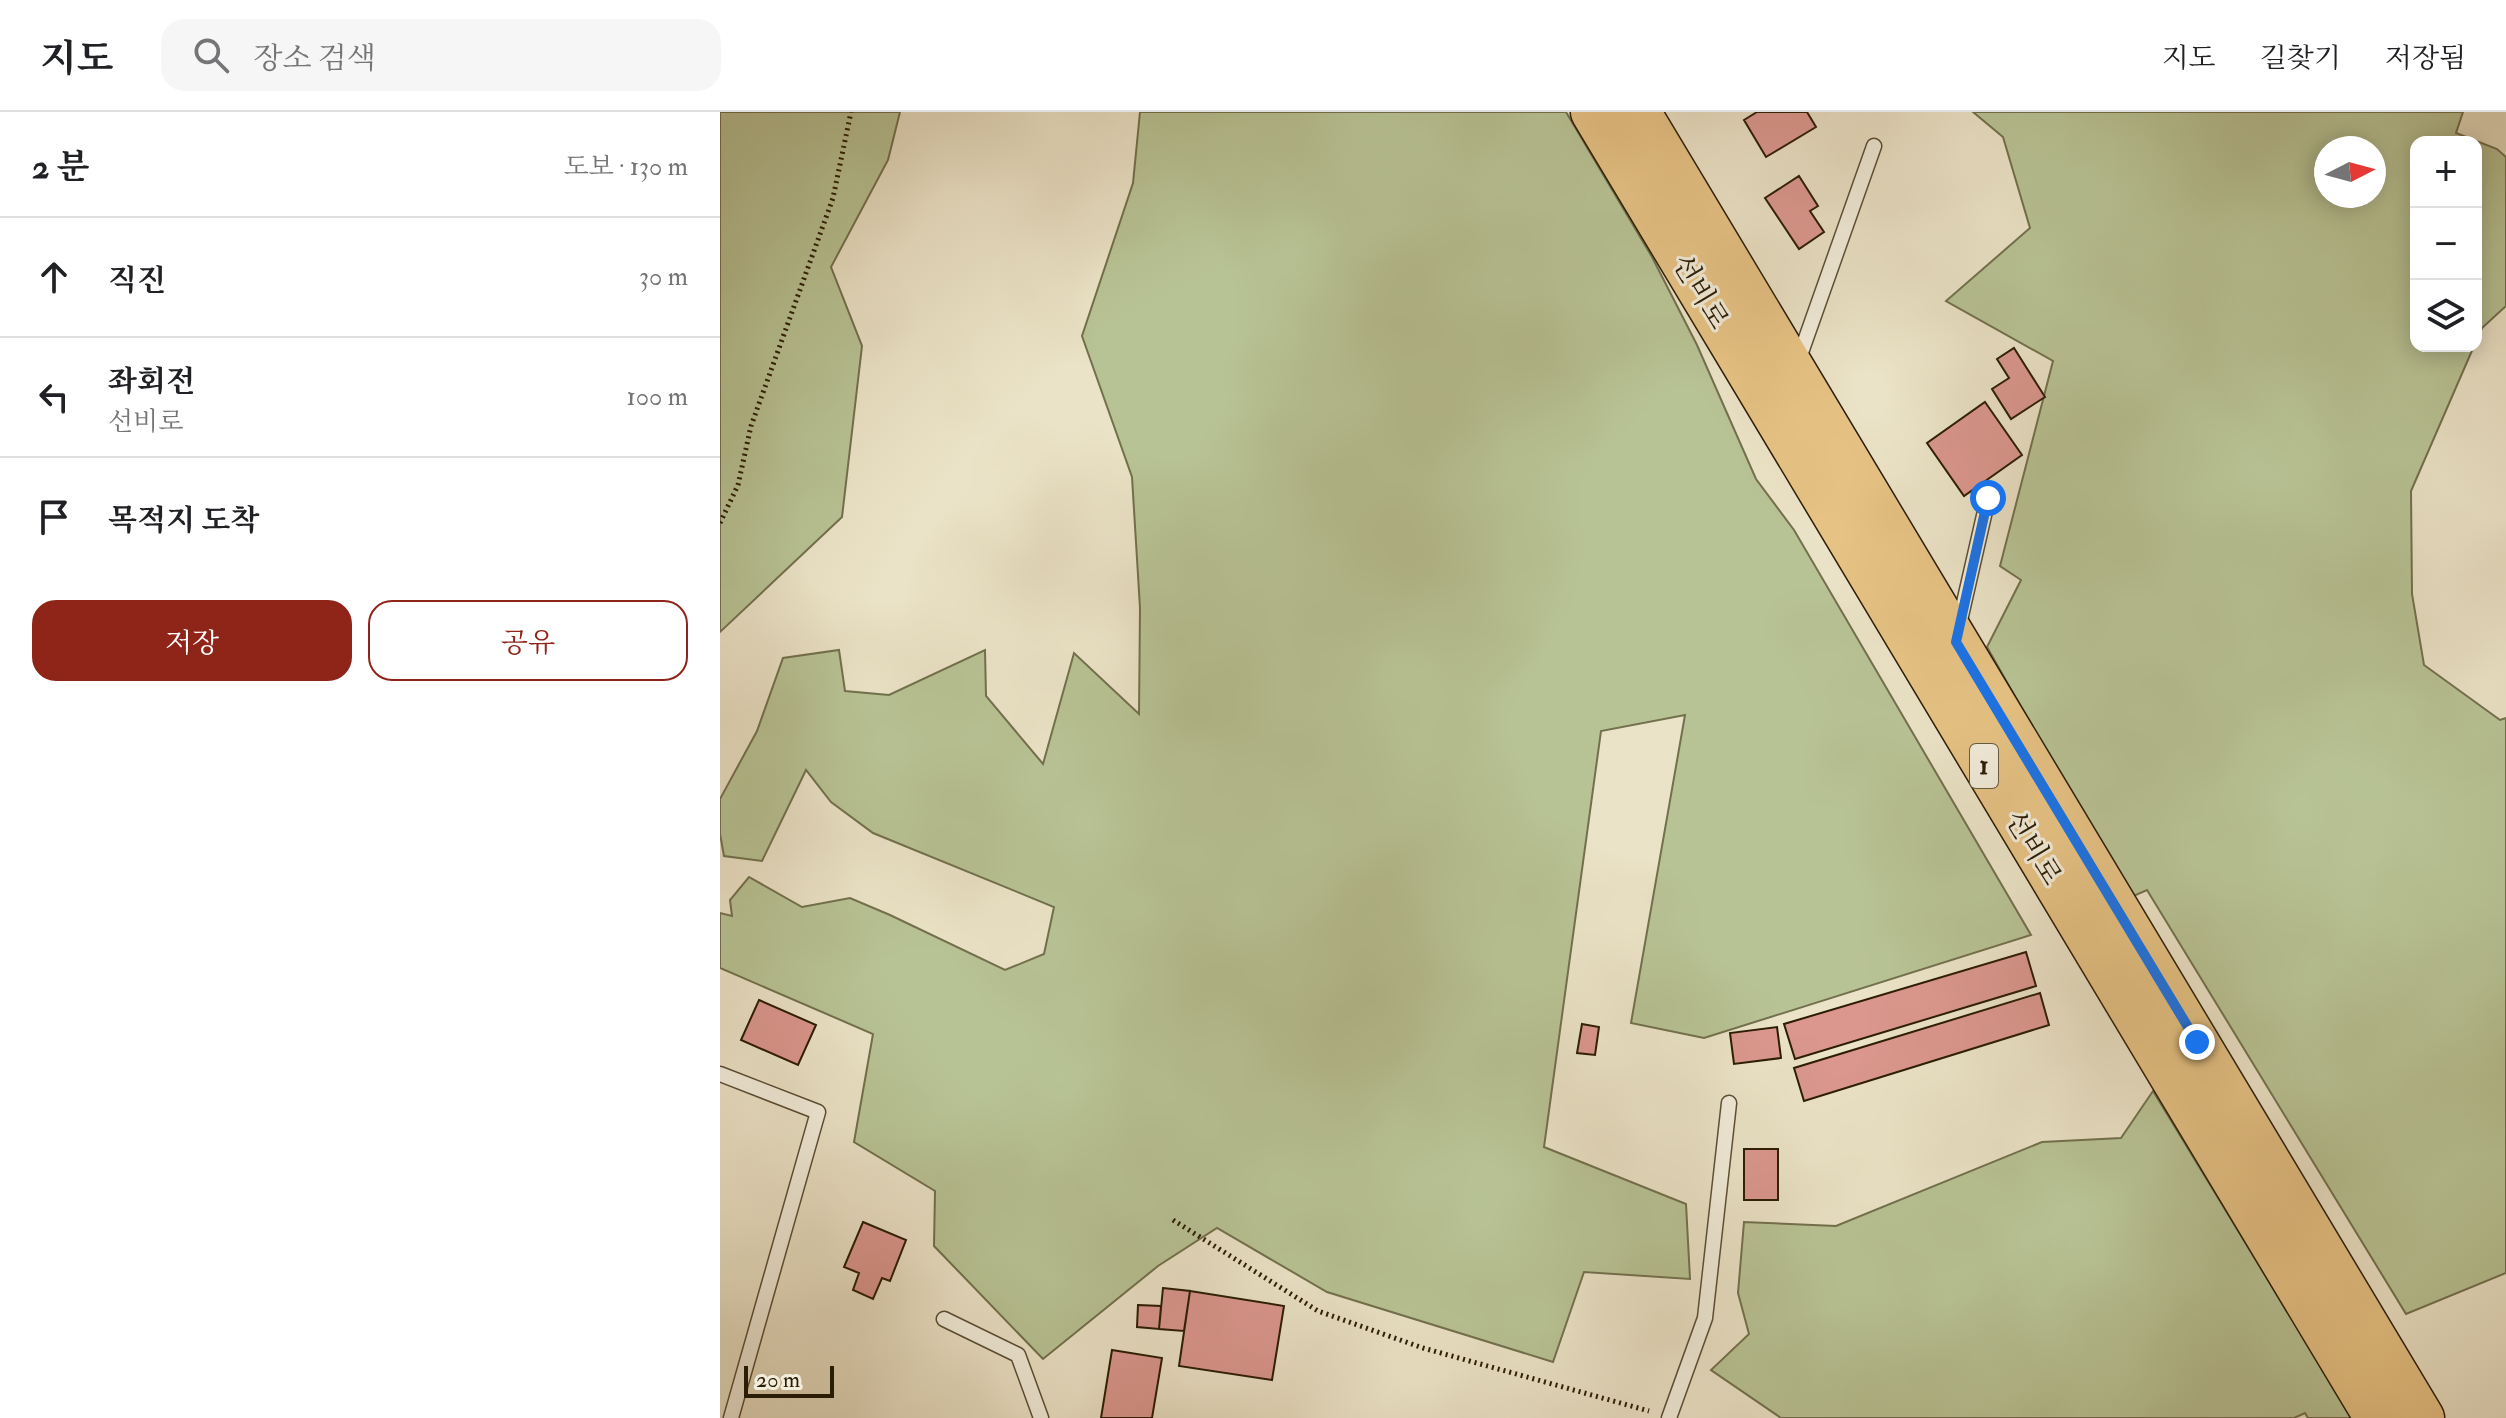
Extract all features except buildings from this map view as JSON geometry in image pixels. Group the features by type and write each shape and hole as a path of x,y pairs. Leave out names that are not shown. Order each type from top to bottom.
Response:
{"main road":[{"name":"선비로","path":"1593,112 2377,1418"},
{"name":"선비로","path":"1638,112 2422,1418"}],"lane":[{"path":"1794,373 1874,146"},
{"path":"1956,642 1988,498"},
{"path":"720,1074 818,1112 731,1418"},
{"path":"1669,1418 1705,1318 1729,1103"},
{"path":"944,1319 1018,1355 1041,1418"}],"path":[{"path":"720,523 738,485 751,426 833,198 851,112"},
{"path":"1173,1220 1318,1311 1423,1348 1669,1418"}],"green space":[{"path":"720,112 900,112 888,160 831,267 862,346 842,517 720,632"},
{"path":"1140,112 1566,112 1652,257 1697,345 1756,479 1794,530 2031,935 1704,1038 1631,1023 1685,715 1601,731 1544,1147 1686,1204 1690,1279 1584,1272 1553,1362 1327,1292 1217,1228 1158,1266 1043,1359 934,1246 935,1191 854,1142 873,1034 720,968 720,913 732,916 730,900 749,877 802,907 850,898 1005,970 1044,954 1054,907 873,833 831,802 806,770 762,861 724,856 720,834 720,799 757,731 783,658 839,650 845,691 889,695 985,650 986,696 1043,764 1074,653 1139,714 1140,608 1132,477 1082,336 1133,183"},
{"path":"1973,112 2463,112 2456,133 2464,136 2410,136 2410,352 2471,352 2411,491 2412,594 2424,665 2500,720 2506,718 2506,1273 2406,1314 2147,890 2129,898 1987,647 2021,580 2000,566 2053,361 1946,301 2030,228 2003,137"},
{"path":"2482,143 2497,149 2506,157 2506,306 2482,328"},
{"path":"2153,1091 2352,1418 2308,1418 2305,1413 2294,1418 1781,1418 1711,1370 1749,1334 1738,1293 1744,1222 1836,1226 2042,1142 2121,1138"}],"route":[{"path":"1988,498 1956,642 2197,1042"}]}
